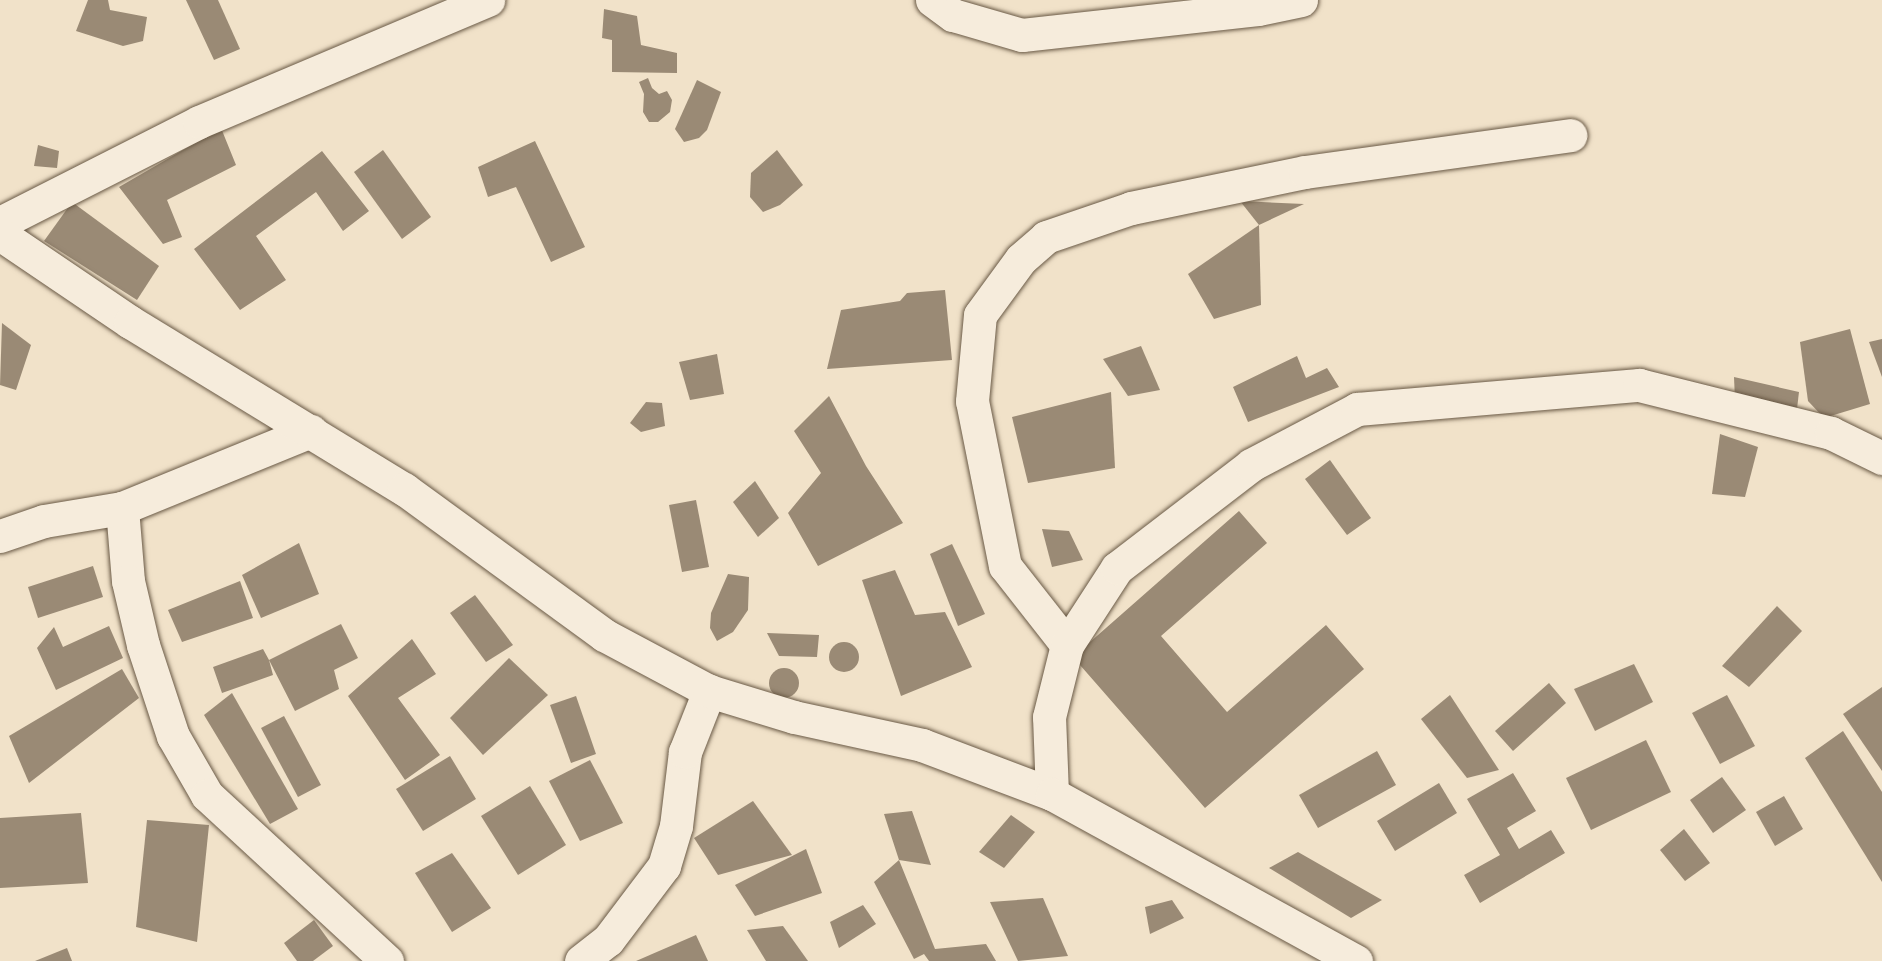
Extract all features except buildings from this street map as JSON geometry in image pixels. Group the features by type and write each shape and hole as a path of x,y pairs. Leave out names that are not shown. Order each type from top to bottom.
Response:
{"street":[{"path":"0,223 199,122 488,0"},
{"path":"932,0 953,15 1022,35 1258,9 1301,0"},
{"path":"1067,645 1005,566 972,401 980,315 1021,259 1046,237 1131,208 1305,172 1570,135"},
{"path":"0,234 130,322 404,489 604,635 709,691 794,717 922,745 1052,794 1356,961"},
{"path":"1052,794 1048,717 1067,645 1117,568 1251,465 1357,409 1639,385 1831,433 1882,458"},
{"path":"0,536 44,521 122,508 311,431"},
{"path":"122,508 128,581 143,645 173,736 207,795 387,961"},
{"path":"581,961 608,940 664,866 676,826 685,752 709,691"}]}
